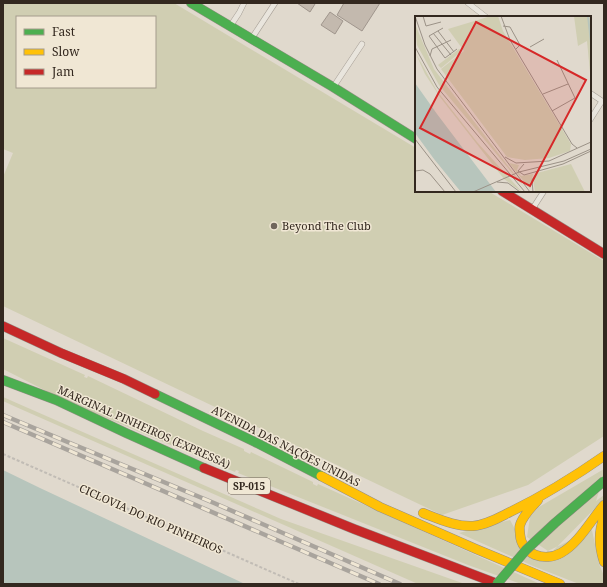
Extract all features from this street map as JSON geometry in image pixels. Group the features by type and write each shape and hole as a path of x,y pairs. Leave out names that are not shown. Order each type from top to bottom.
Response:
{"main road":[{"path":"192,3 202,6 231,26 415,138"},
{"path":"504,192 604,254"},
{"name":"AVENIDA DAS NAÇÕES UNIDAS","path":"3,326 61,353 124,379 255,442 380,507 560,584"},
{"name":"MARGINAL PINHEIROS (EXPRESSA)","path":"3,380 56,400 216,473 361,532 497,584"},
{"path":"416,510 453,524 474,526 483,524 542,496 604,456"},
{"path":"302,467 368,491"},
{"path":"497,584 526,550 604,481"},
{"path":"542,496 524,517 520,525 521,541 524,548 535,556 552,556 565,550 572,544 604,505"},
{"path":"604,517 599,533 598,543 604,562"}],"lane":[{"path":"231,26 244,3"},
{"path":"251,38 275,3"},
{"path":"468,3 485,16"},
{"path":"333,87 362,44"},
{"path":"591,94 602,101 591,118"},
{"path":"533,209 543,192"}],"path":[{"name":"CICLOVIA DO RIO PINHEIROS","path":"3,454 299,584"}],"shaded area":[{"name":"Beyond The Club","path":"3,3 174,3 415,147 415,192 490,192 604,261 604,436 528,485 442,515 3,306 3,177 13,153 3,149"},
{"path":"3,338 85,375 84,377 87,378 88,376 244,449 244,451 250,454 251,452 313,482 313,484 317,486 318,484 540,584 521,584 468,565 238,473 239,471 236,470 235,472 66,401 3,369"},
{"path":"3,397 281,519 465,584 418,584 16,407 3,401"},
{"path":"604,469 604,475 596,501 604,495 604,499 551,553 527,537 530,517 539,507"},
{"path":"3,470 40,488 245,584 3,584"},
{"path":"510,520 531,559 592,530 599,564 604,576 604,584 579,584 533,566 459,533"}],"building":[{"path":"297,3 313,3 315,4 310,12"},
{"path":"344,3 380,3 362,31 337,15"},
{"path":"330,12 343,21 335,34 321,25"}],"railway":[{"path":"3,415 214,503 400,584"},
{"path":"3,422 379,584"}],"traffic: fast":[{"path":"191,3 333,87 415,138"},
{"path":"3,380 56,400 204,468"},
{"path":"155,394 255,442 321,476"},
{"path":"497,584 526,550 604,481"}],"traffic: slow":[{"path":"423,513 460,525 473,526 483,524 501,517 546,493 604,456"},
{"path":"321,476 380,507 560,584"},
{"path":"538,500 528,511 520,525 521,541 529,552 535,555 548,557 555,556 567,549 579,537 604,505"},
{"path":"604,517 600,540 604,562"}],"traffic: jam":[{"path":"504,192 604,254"},
{"path":"3,326 155,394"},
{"path":"204,468 354,529 498,584"}],"place":[{"name":"Beyond The Club","path":"274,226"}]}
